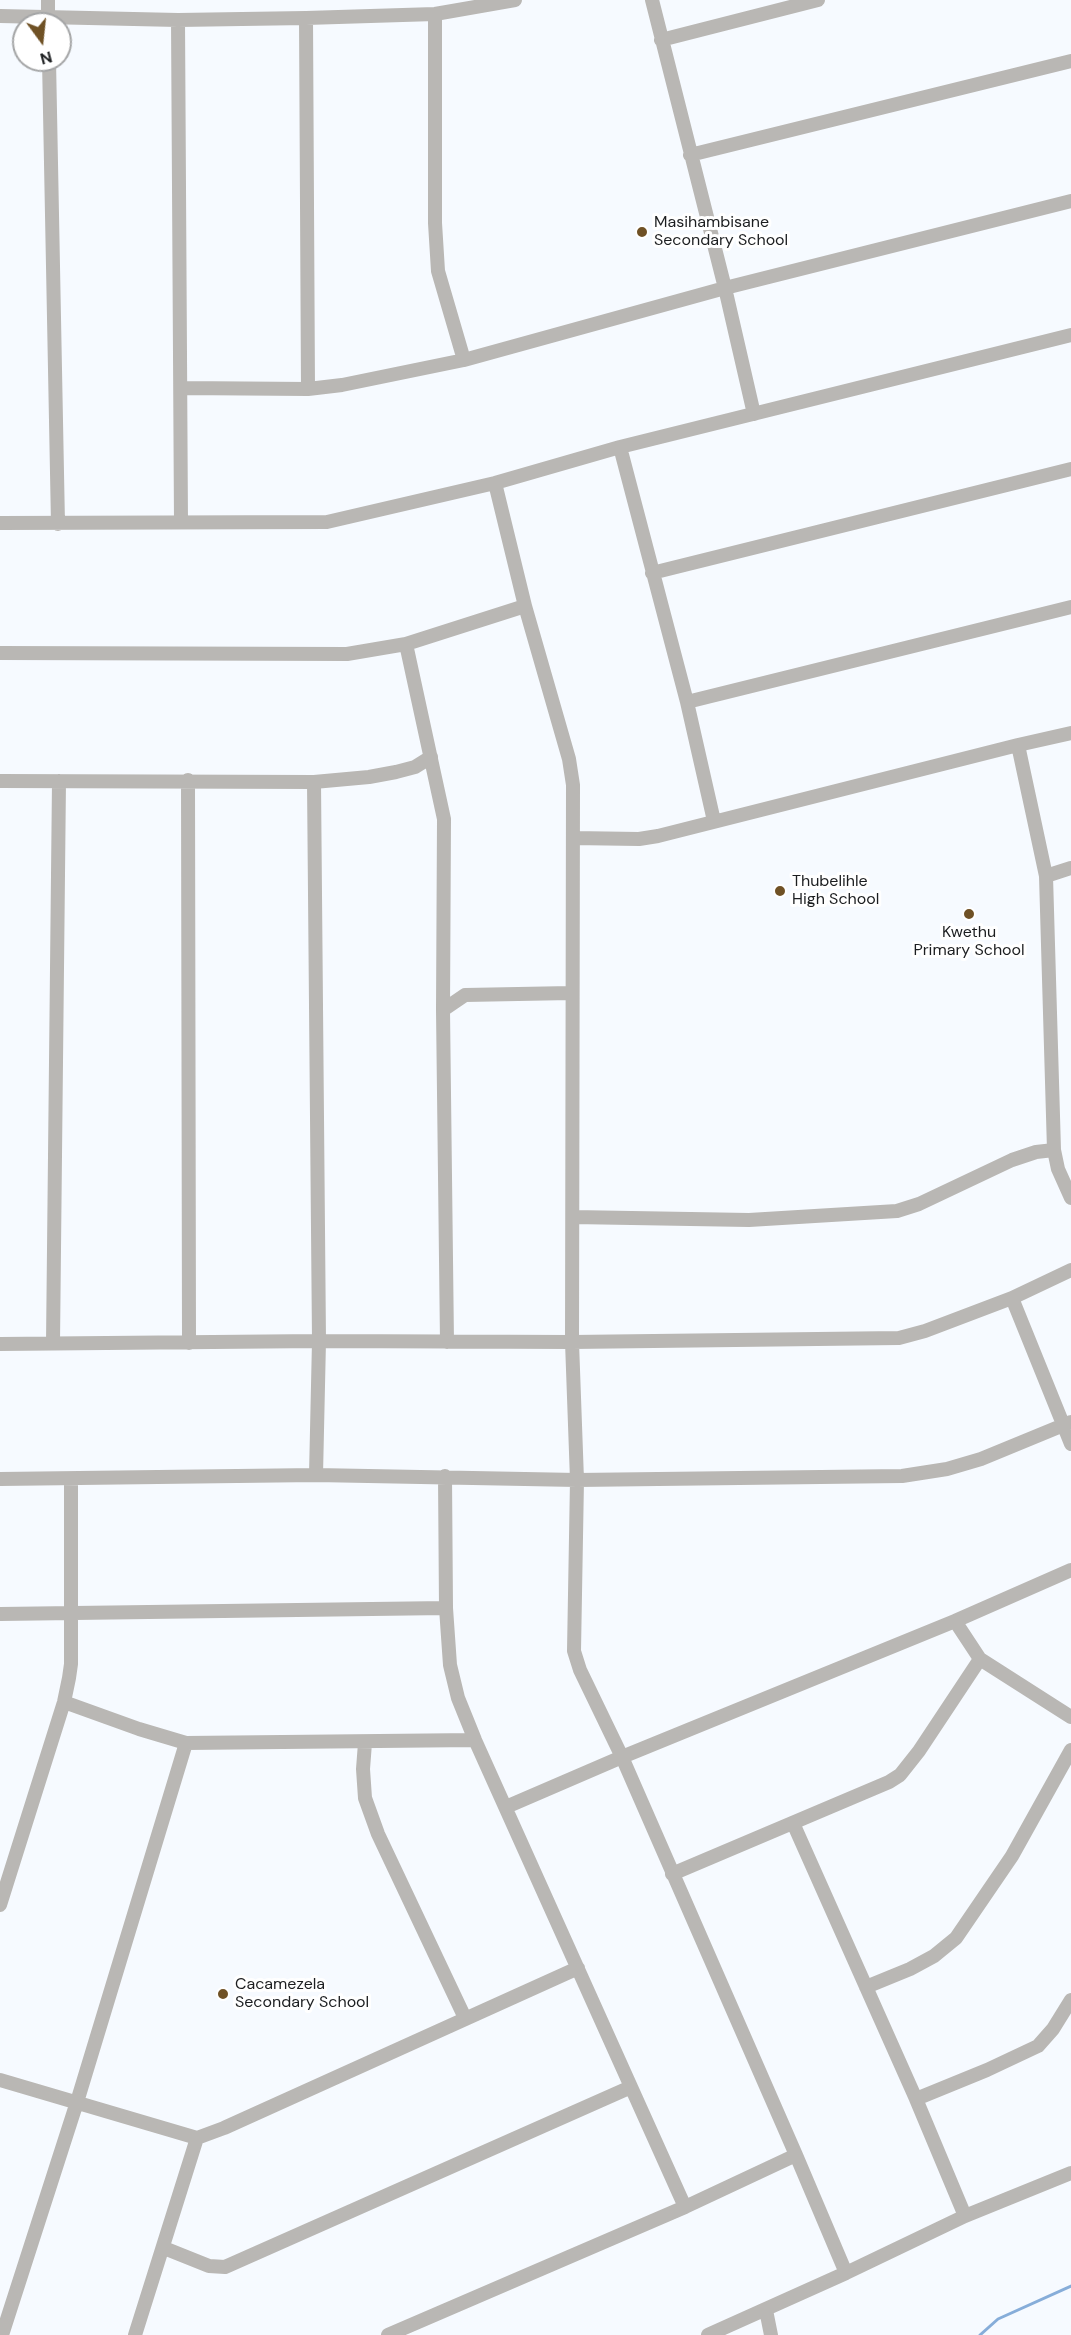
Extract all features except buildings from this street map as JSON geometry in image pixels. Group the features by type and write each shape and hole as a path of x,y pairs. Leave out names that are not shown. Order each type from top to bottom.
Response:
{"street":[{"path":"72,21 435,14 513,0"},
{"path":"652,0 725,288 754,414"},
{"path":"661,40 785,4 818,0"},
{"path":"435,14 435,223 438,271 464,360"},
{"path":"306,18 308,389"},
{"path":"178,20 181,522"},
{"path":"690,154 1071,61"},
{"path":"49,72 58,524"},
{"path":"181,388 308,389 342,385 464,360 725,288 1071,201"},
{"path":"0,523 327,522 495,483 620,447 1071,335"},
{"path":"620,447 687,702 714,820"},
{"path":"652,573 1071,469"},
{"path":"495,483 525,606 571,769 573,838 572,1342 577,1480 574,1651 580,1671 622,1757 846,2273"},
{"path":"0,653 348,654 406,644 525,606"},
{"path":"687,702 1071,607"},
{"path":"406,644 444,819 443,1010 447,1342"},
{"path":"573,838 658,836 714,820 1071,733"},
{"path":"1018,745 1046,876 1054,1150 1058,1168 1071,1198"},
{"path":"0,781 314,782 396,772 415,767 431,757"},
{"path":"188,780 189,1343"},
{"path":"53,1342 59,781"},
{"path":"314,782 320,1341 316,1475"},
{"path":"1046,876 1071,868"},
{"path":"443,1010 465,995 571,993"},
{"path":"573,1217 750,1220 897,1211 919,1204 1012,1160 1036,1152 1054,1150"},
{"path":"0,1344 320,1341 572,1342 899,1338 925,1331 1011,1298 1071,1270"},
{"path":"1011,1298 1067,1424 1071,1444"},
{"path":"0,1479 316,1475 577,1480 913,1475 947,1469 981,1459 1067,1424"},
{"path":"445,1476 446,1608 450,1665 458,1698 685,2206"},
{"path":"0,1905 64,1702 71,1664 71,1479"},
{"path":"506,1807 955,1621 1071,1570"},
{"path":"0,1614 446,1608"},
{"path":"955,1621 980,1659 1071,1717"},
{"path":"672,1874 890,1782 907,1769 980,1659"},
{"path":"64,1702 139,1730 186,1743 365,1743 475,1740"},
{"path":"2,2335 77,2102 186,1743"},
{"path":"365,1743 363,1769 365,1798 378,1834 465,2019"},
{"path":"866,1987 910,1969 934,1956 956,1938 1012,1856 1071,1750"},
{"path":"793,1822 916,2099 965,2216"},
{"path":"0,2080 197,2138 578,1968"},
{"path":"916,2099 1038,2046 1053,2029 1071,2000"},
{"path":"164,2248 209,2266 225,2267 630,2087"},
{"path":"135,2335 197,2138"},
{"path":"395,2334 796,2155"},
{"path":"708,2335 965,2216 1071,2173"},
{"path":"766,2310 771,2335"}],"waterway":[{"path":"980,2335 998,2319 1071,2286"}],"place":[{"name":"Masihambisane Secondary School","path":"642,232"},
{"name":"Thubelihle High School","path":"780,891"},
{"name":"Kwethu Primary School","path":"969,914"},
{"name":"Cacamezela Secondary School","path":"223,1994"}]}
